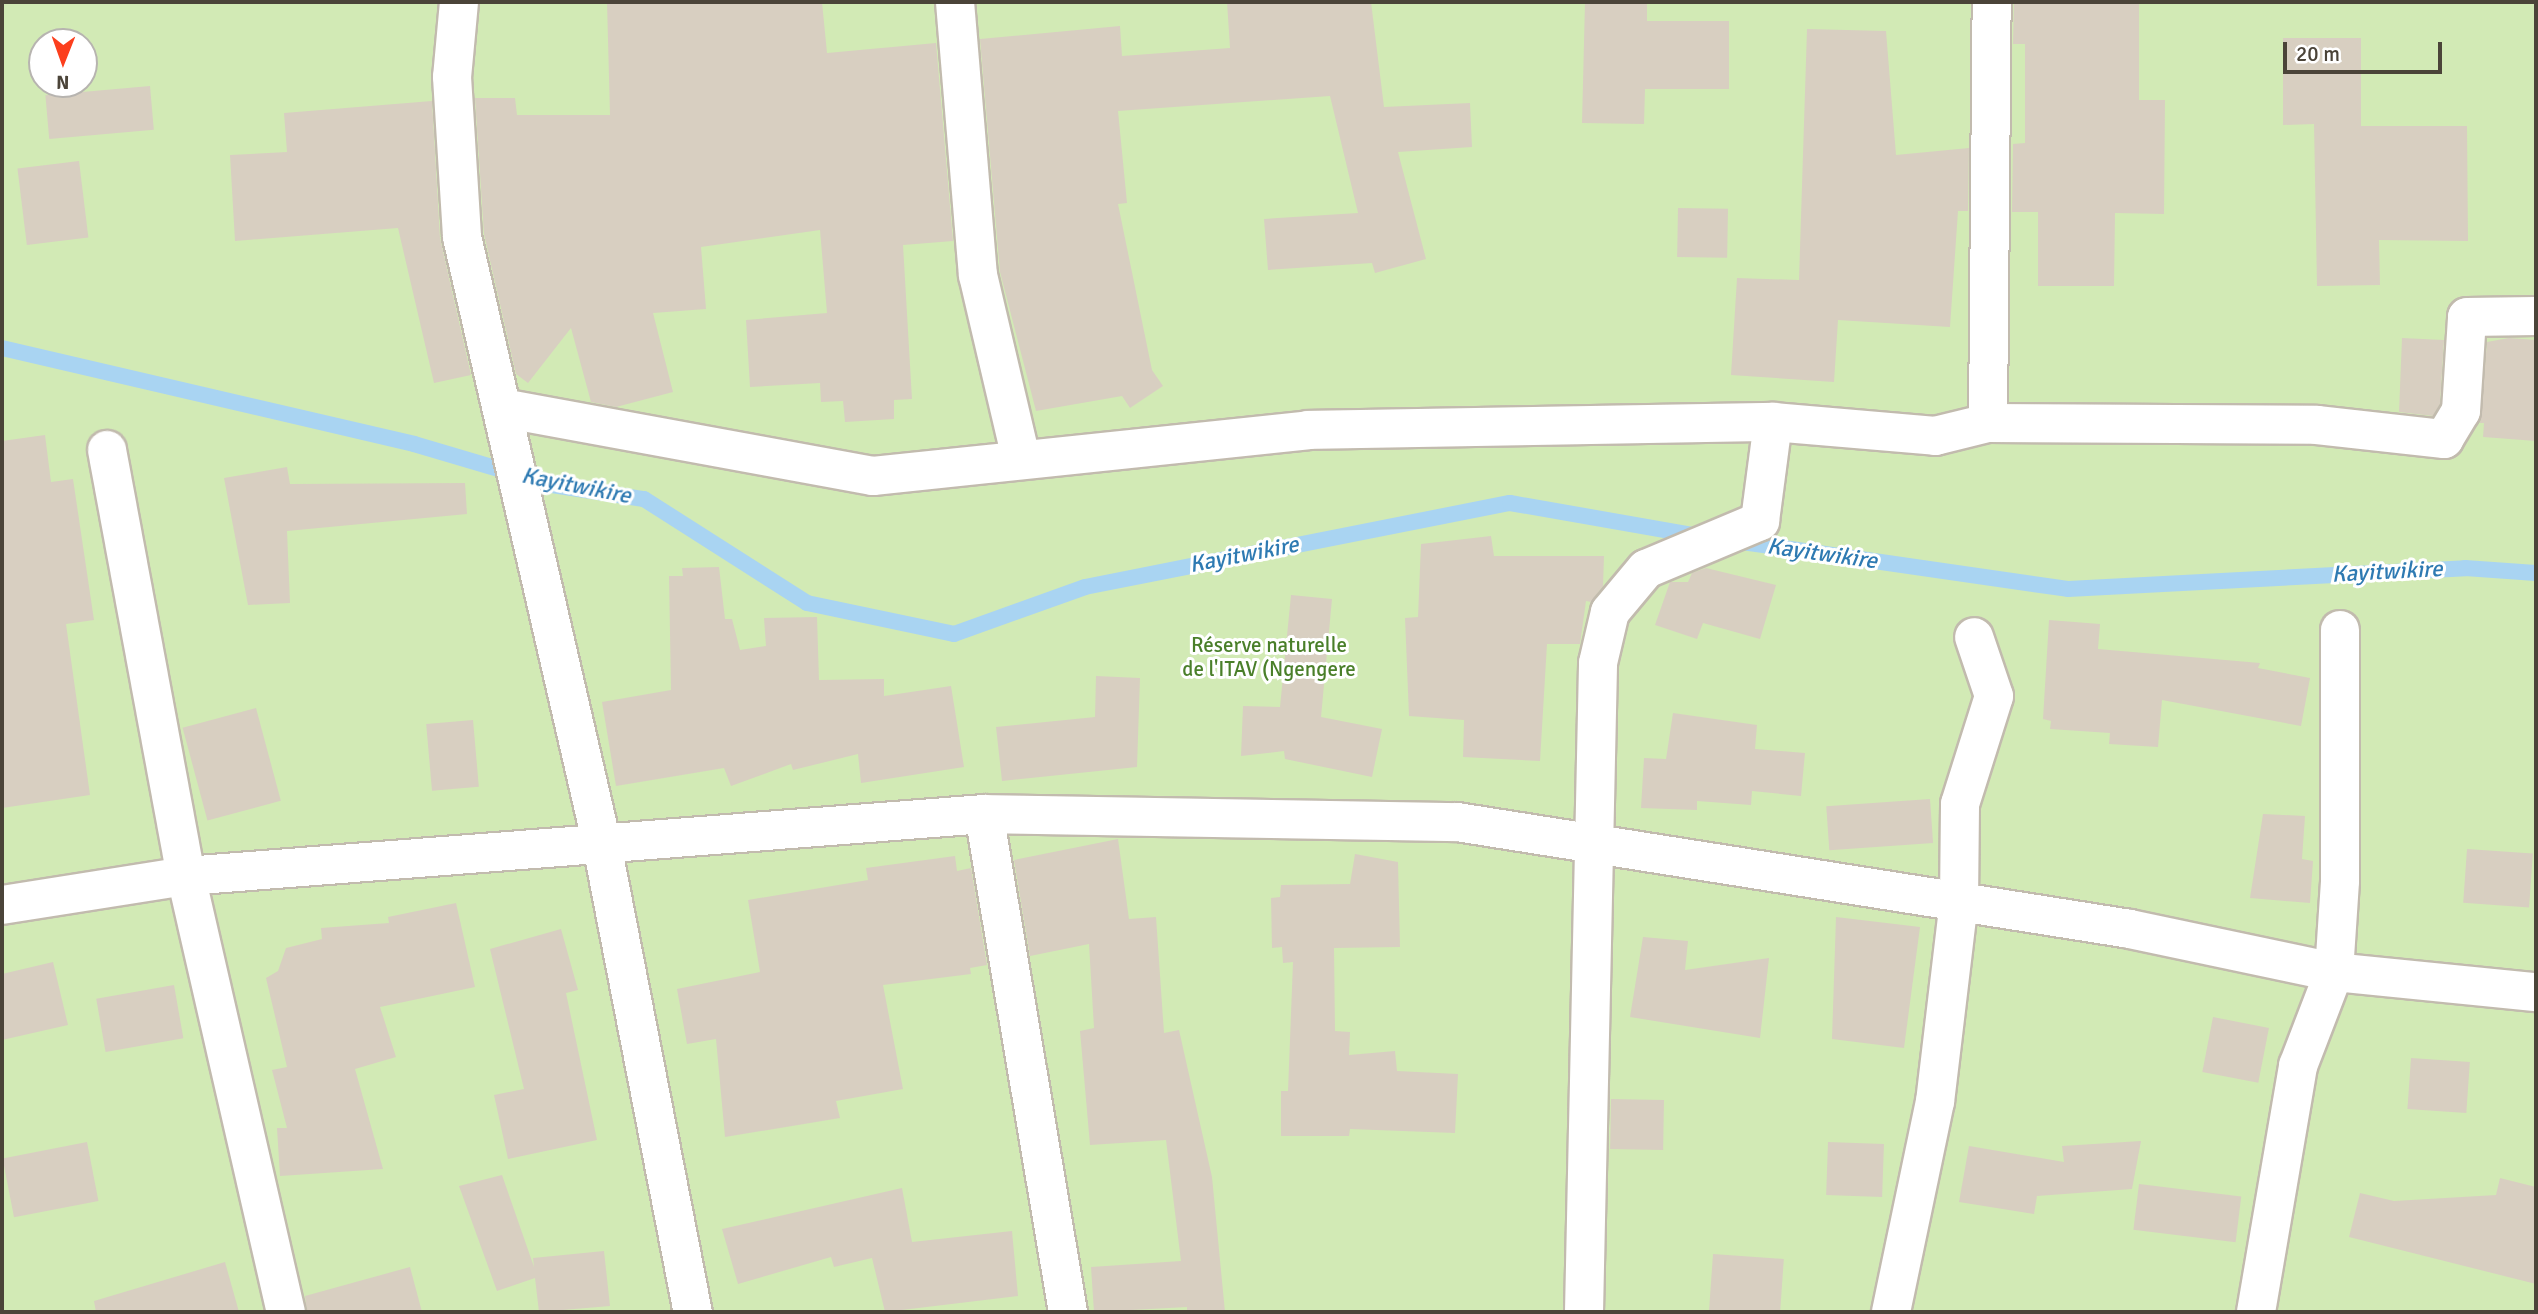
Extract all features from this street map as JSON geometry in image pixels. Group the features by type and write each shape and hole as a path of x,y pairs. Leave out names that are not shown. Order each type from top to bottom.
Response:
{"street":[{"path":"459,2 452,77 462,237 503,420 547,596 601,840 693,1312"},
{"path":"955,2 978,275 1021,458"},
{"path":"1987,423 1992,2"},
{"path":"503,420 873,476 1021,458 1308,430 1773,422 1935,436 1987,423 2317,425 2444,439 2461,411 2467,317 2536,316"},
{"path":"1584,1312 1598,663 1610,612 1646,569 1760,521 1773,422"},
{"path":"107,450 186,876 286,1312"},
{"path":"2256,1312 2298,1066 2334,972 2340,881 2340,631"},
{"path":"1891,1312 1935,1102 1959,902 1960,804 1994,696 1974,637"},
{"path":"2,905 186,876 601,840 984,814 1457,822 2130,929 2334,972 2536,992"},
{"path":"984,814 1068,1312"}],"green space":[{"name":"Réserve naturelle de l'ITAV (Ngengere","path":"2,2 2536,2 2536,1312 2,1312"}],"building":[{"path":"607,2 822,2 827,53 936,43 953,241 903,245 912,399 894,400 894,419 845,422 843,401 821,402 820,383 750,387 746,320 827,313 820,230 701,247 706,309 653,313 673,392 616,407 591,402 571,328 528,383 516,374 484,234 475,98 515,98 517,115 610,115"},
{"path":"1227,2 1371,2 1384,107 1470,103 1472,147 1398,152 1426,259 1375,273 1372,263 1268,270 1264,219 1358,213 1330,96 1118,111 1127,203 1118,204 1152,370 1163,386 1130,408 1122,396 1036,411 1000,272 980,39 1120,26 1122,56 1230,48"},
{"path":"1585,2 1647,2 1647,21 1729,21 1729,89 1645,89 1644,124 1582,123"},
{"path":"2014,2 2139,2 2139,100 2165,100 2164,214 2115,213 2114,286 2038,286 2038,212 2012,212 2013,144 2025,143 2025,44 2013,44"},
{"path":"1807,29 1886,31 1896,155 1969,148 1968,211 1958,211 1950,327 1838,320 1834,382 1731,375 1737,278 1799,280"},
{"path":"2283,38 2361,38 2361,126 2467,126 2468,241 2379,240 2380,285 2317,286 2314,124 2283,125"},
{"path":"150,86 154,130 49,139 46,98 98,98 98,91"},
{"path":"432,101 440,238 471,375 434,383 398,228 235,241 230,155 287,152 284,113"},
{"path":"79,161 88,237 27,245 17,169"},
{"path":"1678,208 1728,209 1727,258 1677,257"},
{"path":"2402,338 2444,340 2440,404 2433,416 2399,412"},
{"path":"2509,338 2536,340 2536,441 2483,437 2484,423 2480,423 2487,342"},
{"path":"45,435 51,482 73,479 94,620 66,624 90,795 2,808 2,441"},
{"path":"287,467 290,484 465,483 467,514 287,531 290,603 248,605 224,478"},
{"path":"1491,536 1494,556 1604,556 1603,586 1591,602 1586,601 1580,644 1547,644 1540,761 1463,757 1464,720 1409,716 1405,618 1418,617 1421,544"},
{"path":"719,567 725,619 732,619 740,650 766,646 764,618 817,617 819,680 884,679 884,696 951,686 964,767 861,783 858,754 793,770 791,764 731,786 724,768 616,786 602,702 671,690 669,576 683,576 682,568"},
{"path":"1706,568 1776,585 1760,639 1703,623 1697,639 1655,625 1670,582 1688,582 1692,573"},
{"path":"1291,595 1332,599 1321,717 1382,729 1372,777 1285,759 1284,751 1241,756 1243,706 1280,707"},
{"path":"2049,620 2100,624 2098,649 2260,663 2258,668 2310,678 2301,726 2162,700 2158,747 2109,744 2110,733 2050,729 2051,721 2043,719"},
{"path":"1096,676 1140,678 1137,767 1002,781 996,727 1095,717"},
{"path":"256,708 281,801 207,820 183,728"},
{"path":"1673,713 1757,725 1755,749 1805,753 1801,796 1752,791 1751,805 1697,801 1697,810 1641,808 1644,758 1666,759"},
{"path":"473,720 479,787 432,791 426,724"},
{"path":"1930,799 1933,843 1829,850 1826,806"},
{"path":"2263,814 2305,816 2302,859 2313,861 2310,903 2250,898"},
{"path":"1118,839 1129,919 1156,917 1164,1033 1179,1030 1212,1177 1225,1312 1187,1312 1187,1307 1094,1312 1091,1267 1181,1261 1166,1140 1090,1145 1080,1031 1094,1028 1089,944 1030,956 1014,860"},
{"path":"2467,849 2533,854 2529,907 2463,903"},
{"path":"1355,854 1398,862 1400,947 1334,948 1335,1031 1350,1032 1349,1055 1395,1051 1397,1071 1458,1074 1455,1133 1350,1129 1349,1136 1281,1136 1281,1091 1288,1091 1293,962 1283,963 1282,947 1272,948 1271,898 1280,897 1281,885 1350,884"},
{"path":"955,856 957,871 971,868 987,965 970,968 971,974 883,985 903,1089 836,1101 840,1118 725,1137 716,1039 687,1044 677,989 760,972 748,900 868,880 866,868"},
{"path":"456,903 475,987 380,1007 396,1057 355,1069 383,1169 280,1176 277,1128 287,1128 272,1070 287,1067 266,978 278,971 286,948 322,939 321,928 389,923 388,917"},
{"path":"1836,917 1920,927 1904,1048 1832,1039"},
{"path":"561,929 578,990 566,993 597,1140 508,1159 494,1095 524,1089 490,949"},
{"path":"1643,937 1688,941 1685,970 1769,958 1760,1038 1630,1017"},
{"path":"53,962 68,1025 2,1040 2,974"},
{"path":"174,985 183,1038 106,1052 96,999"},
{"path":"2213,1017 2269,1028 2258,1083 2202,1072"},
{"path":"2411,1058 2470,1062 2466,1113 2407,1109"},
{"path":"1611,1099 1664,1100 1663,1150 1610,1149"},
{"path":"2141,1141 2132,1189 2037,1196 2034,1214 1959,1202 1969,1146 2064,1162 2062,1146"},
{"path":"87,1142 98,1201 14,1217 3,1158"},
{"path":"1828,1142 1884,1144 1882,1197 1826,1195"},
{"path":"502,1175 534,1267 533,1258 604,1251 610,1306 539,1312 535,1278 497,1291 459,1186"},
{"path":"2500,1178 2536,1187 2536,1284 2349,1237 2360,1193 2394,1201 2496,1195"},
{"path":"2139,1184 2241,1197 2236,1242 2133,1230"},
{"path":"902,1188 912,1242 1012,1231 1018,1296 885,1312 872,1258 834,1267 831,1257 738,1284 722,1229"},
{"path":"1713,1254 1784,1259 1780,1312 1709,1312"},
{"path":"225,1262 239,1312 96,1312 94,1301"},
{"path":"410,1267 422,1312 307,1312 305,1296"}],"waterway":[{"name":"Kayitwikire","path":"2,348 414,444 552,485 644,499 807,603 954,634 1085,587 1510,503 1699,536"},
{"name":"Kayitwikire","path":"1735,541 2068,589 2465,568 2536,573"}]}
